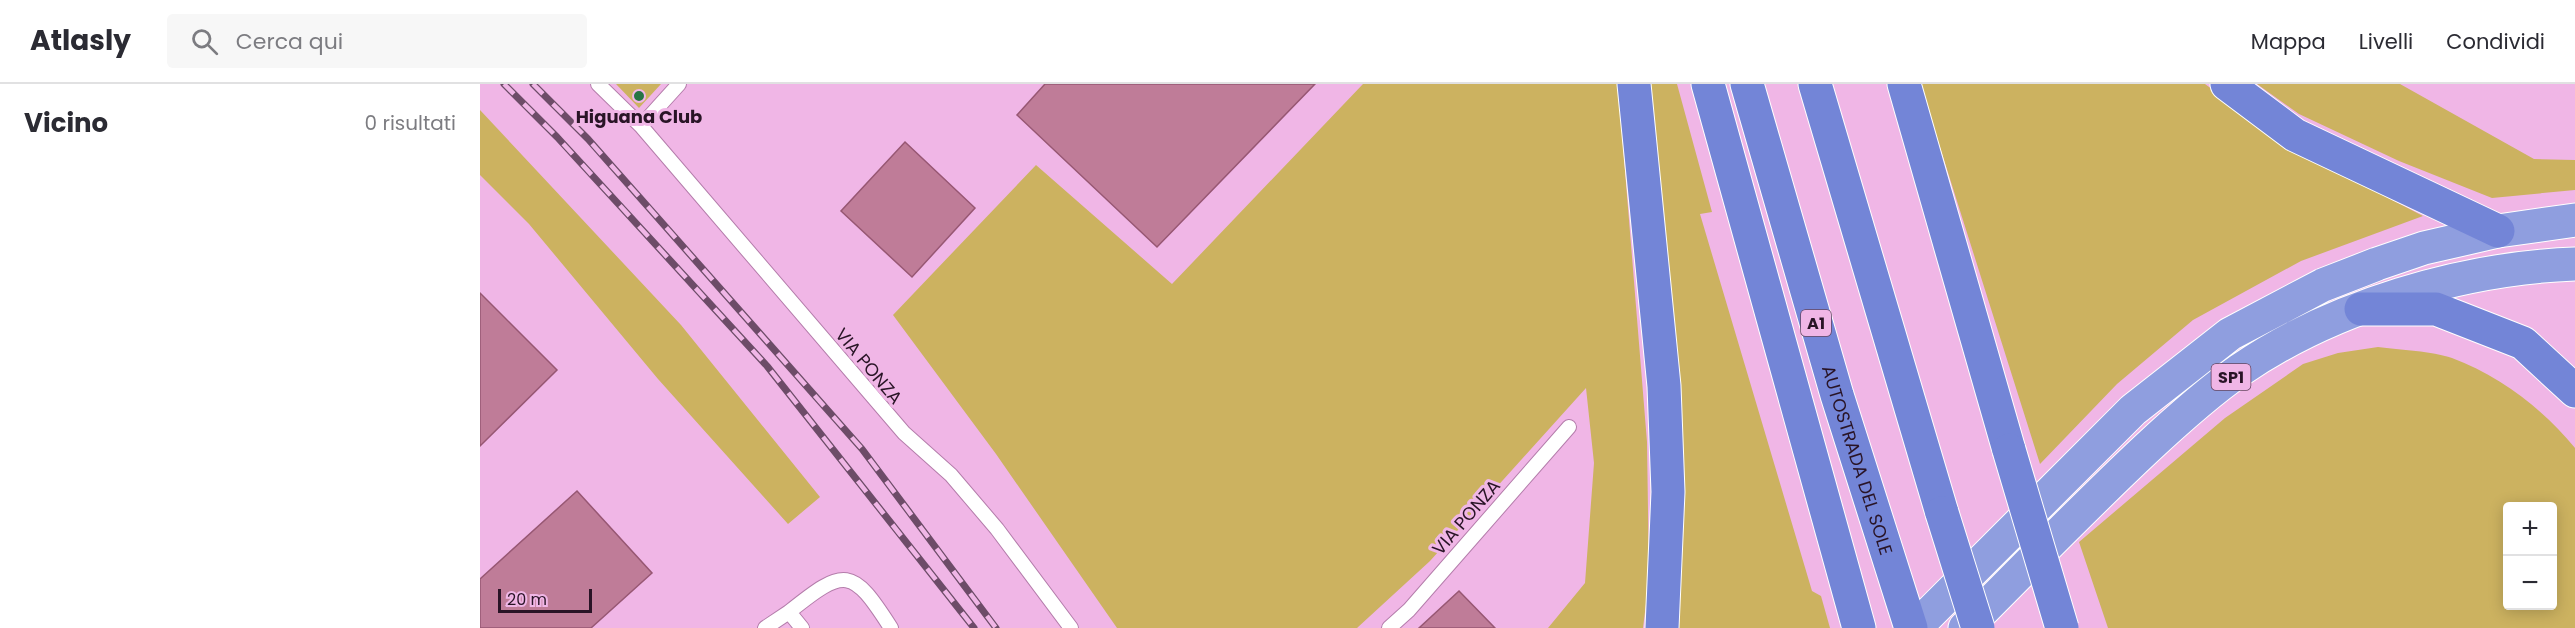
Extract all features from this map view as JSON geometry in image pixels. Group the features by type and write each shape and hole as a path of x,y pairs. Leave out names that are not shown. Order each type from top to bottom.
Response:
{"highway":[{"path":"1634,84 1664,386 1668,492 1662,628"},
{"path":"1708,84 1859,628"},
{"name":"AUTOSTRADA DEL SOLE","path":"1747,84 1837,395 1913,628"},
{"path":"1815,84 1978,628"},
{"path":"1904,84 2062,628"},
{"path":"2227,84 2295,135 2498,231"},
{"name":"SP1","path":"1913,628 2133,410 2230,334 2323,285 2424,248 2498,231 2575,220"},
{"name":"SP1","path":"1965,628 2120,474 2197,403 2241,369 2305,332 2361,309 2419,290 2487,273 2575,264"},
{"path":"2361,309 2436,309 2523,343 2575,391"}],"lane":[{"name":"VIA PONZA","path":"598,84 640,126 904,434 951,475 997,529 1071,628"},
{"path":"640,126 679,84"},
{"name":"VIA PONZA","path":"1389,628 1409,610 1569,427"},
{"path":"765,628 825,583 842,579 855,583 865,590 891,628"},
{"path":"789,612 802,628"}],"shaded area":[{"name":"Higuana Club","path":"616,84 661,84 639,108"},
{"path":"1363,84 1618,84 1647,442 1649,580 1643,628 1548,628 1585,583 1594,463 1586,388 1430,561 1357,628 1117,628 996,454 893,315 1036,165 1172,284"},
{"path":"1645,84 1677,84 1712,212 1700,214 1812,591 1821,596 1830,628 1675,628"},
{"path":"1920,84 2205,84 2294,149 2423,216 2301,261 2193,320 2117,384 2040,464"},
{"path":"2257,84 2400,84 2534,159 2575,160 2575,190 2492,198 2399,161 2299,114"},
{"path":"480,110 681,325 820,497 788,524 658,379 529,224 480,175"},
{"path":"2378,347 2444,356 2470,365 2504,384 2549,420 2575,448 2575,628 2108,628 2079,542 2225,418 2303,364 2338,353"}],"building":[{"path":"1045,84 1315,84 1157,247 1017,115"},
{"path":"905,142 975,208 912,277 841,211"},
{"path":"480,293 557,370 480,446"},
{"path":"577,491 652,573 591,628 480,628 480,579"},
{"path":"1459,591 1495,628 1419,628"}],"railway":[{"path":"504,84 557,137 767,366 974,628"},
{"path":"533,84 588,139 862,449 996,628"}],"place":[{"name":"Higuana Club","path":"639,96"}]}
